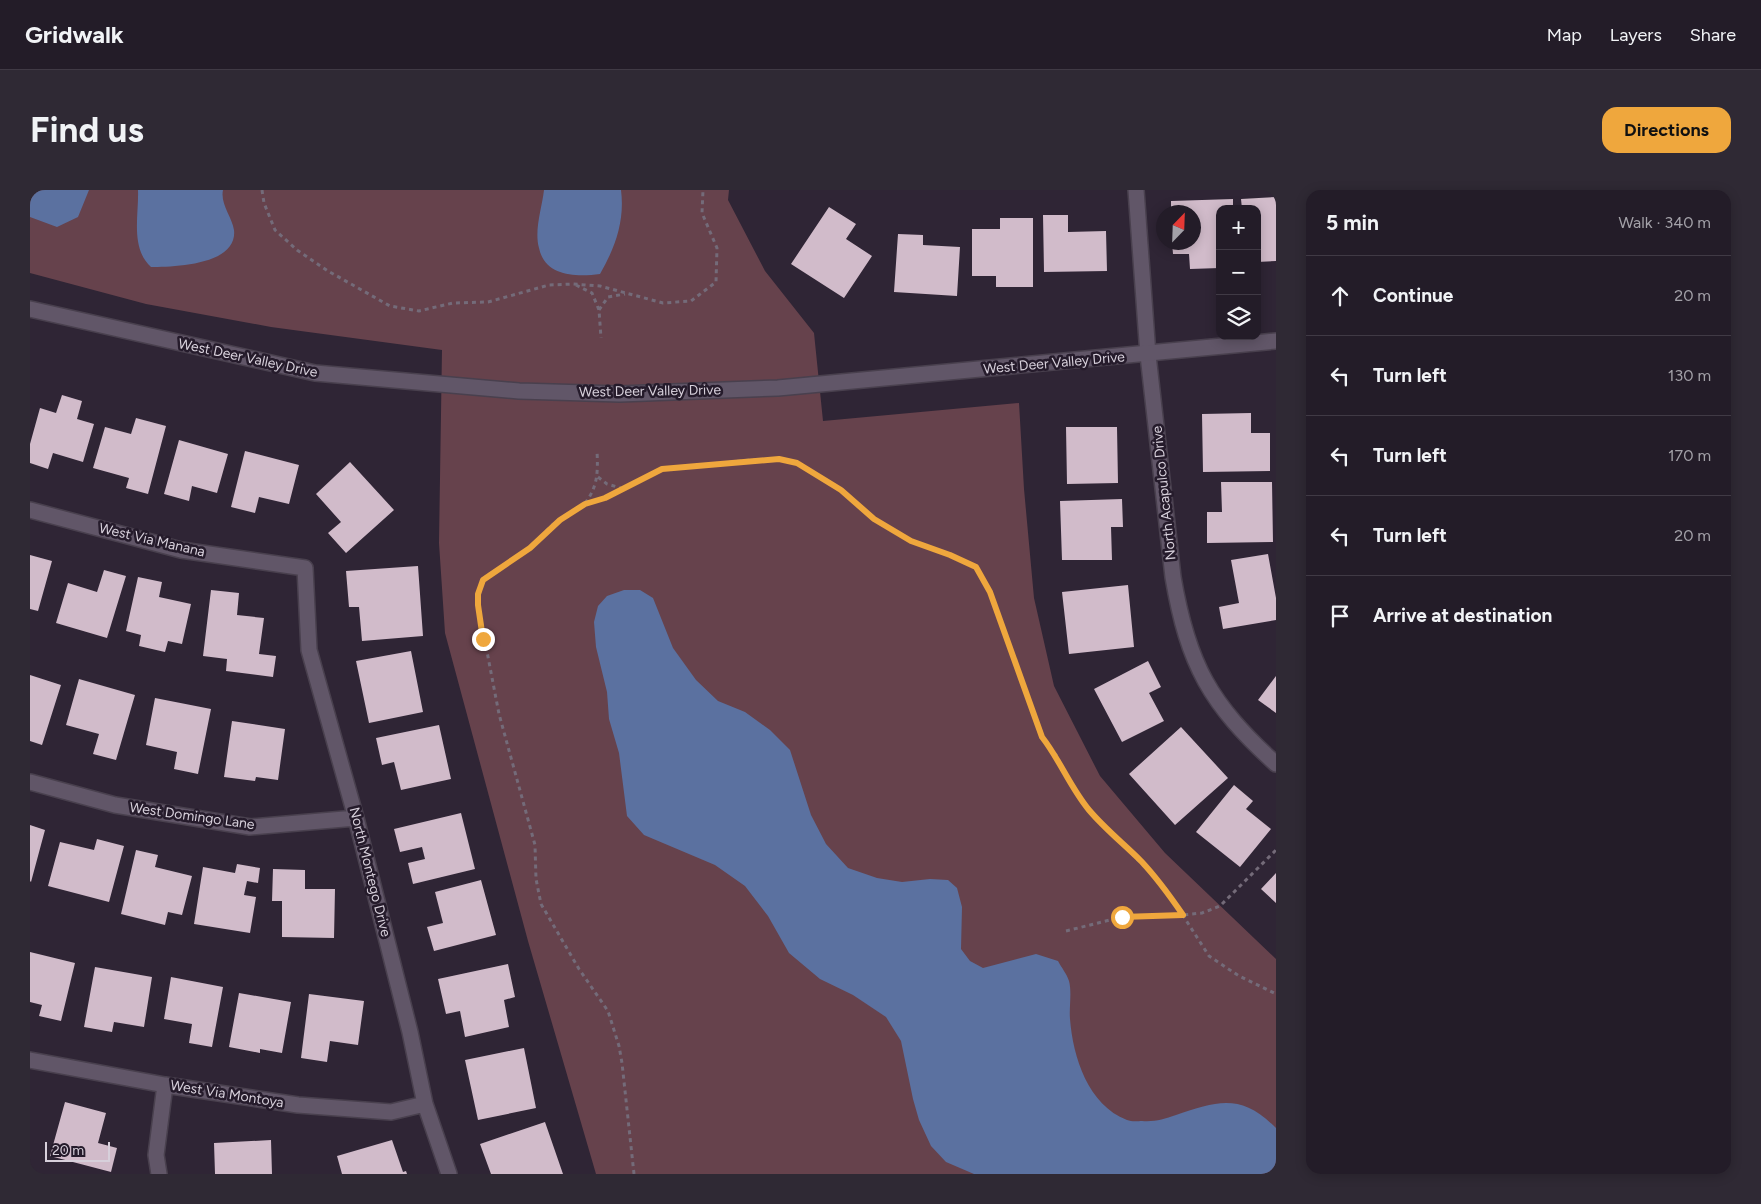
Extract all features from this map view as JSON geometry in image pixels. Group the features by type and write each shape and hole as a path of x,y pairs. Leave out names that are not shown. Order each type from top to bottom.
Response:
{"street":[{"name":"North Acapulco Drive","path":"1136,190 1148,355 1173,577 1179,613 1199,671 1213,696 1232,721 1276,764"},
{"name":"West Deer Valley Drive","path":"30,309 315,373 519,391 620,394 778,388 1148,355 1276,341"},
{"name":"West Via Manana","path":"30,510 182,550 305,568"},
{"name":"North Montego Drive","path":"305,568 309,650 356,818 410,1032 425,1104 449,1174"},
{"name":"West Domingo Lane","path":"30,782 115,805 250,827 356,818"},
{"name":"West Via Montoya","path":"30,1060 164,1085 298,1105 391,1112 425,1104"},
{"path":"159,1174 156,1155 164,1085"}],"path":[{"path":"262,190 264,203 275,230 298,250 328,271 390,306 419,311 453,303 488,302 549,285 573,284 600,286 663,303 691,300 716,282 718,248 702,213 703,190"},
{"path":"573,284 592,293 599,310 601,338"},
{"path":"599,310 608,297 628,293"},
{"path":"585,504 593,492 598,477 597,451"},
{"path":"634,1174 619,1046 603,1002 579,969 541,904 536,879 535,845 499,714 478,605 481,584 488,575 530,548 552,525 585,504 605,498 662,469 779,459 797,463 841,490 874,519 911,541 976,567 990,592 1042,737 1057,756 1066,776 1088,809 1153,875 1183,915 1209,956 1239,976 1276,994"},
{"path":"598,477 607,484 622,488"},
{"path":"1066,931 1122,917 1202,913 1220,906 1276,850"}],"shaded area":[{"path":"30,190 729,190 728,200 765,271 814,333 823,421 1019,403 1024,489 1034,598 1054,686 1100,776 1165,853 1276,959 1276,1174 596,1174 528,941 445,633 439,543 442,350 271,327 146,304 30,273"}],"water":[{"path":"30,190 89,190 78,217 57,227 30,217"},
{"path":"138,190 223,190 223,200 234,230 233,242 226,251 203,262 188,265 151,267 144,259 138,241"},
{"path":"544,190 621,190 622,213 618,234 600,274 572,275 563,273 548,265 542,258 537,234"},
{"path":"624,590 640,590 653,598 673,648 696,680 718,701 745,712 770,730 790,750 811,815 826,844 848,868 877,878 902,882 930,879 948,880 957,888 962,907 961,949 970,961 983,968 1036,954 1058,961 1069,981 1070,1019 1079,1064 1093,1091 1113,1113 1127,1120 1151,1121 1217,1104 1229,1103 1252,1109 1276,1128 1276,1174 974,1174 946,1162 931,1146 919,1120 901,1041 886,1017 853,995 820,979 789,953 768,916 745,886 715,865 644,835 627,816 619,753 609,719 607,692 596,647 594,622 598,606 607,596"}],"building":[{"path":"1276,197 1276,261 1261,262 1261,205 1242,205 1241,199"},
{"path":"1233,199 1233,205 1216,205 1216,268 1190,269 1189,254 1173,254 1173,250 1201,250 1201,205 1171,205 1171,201"},
{"path":"829,207 856,224 846,239 872,256 844,298 791,264"},
{"path":"1043,215 1068,215 1068,232 1106,231 1107,271 1044,272"},
{"path":"1000,218 1033,218 1033,287 996,287 996,276 972,276 972,229 1000,229"},
{"path":"898,234 923,235 923,245 960,247 957,296 894,292"},
{"path":"62,395 82,401 77,419 94,424 83,462 53,453 48,469 30,463 30,444 40,408 56,413"},
{"path":"1251,413 1251,433 1270,433 1270,471 1203,472 1202,414"},
{"path":"136,418 166,426 148,494 126,488 129,478 93,468 105,427 131,434"},
{"path":"1066,427 1117,427 1118,483 1067,484"},
{"path":"179,440 228,454 217,493 192,486 189,501 164,494"},
{"path":"245,451 299,465 289,504 259,497 255,513 231,507"},
{"path":"350,462 394,510 346,553 328,533 341,522 316,494"},
{"path":"1221,482 1272,482 1273,542 1207,543 1207,512 1222,512"},
{"path":"1122,499 1123,527 1111,527 1112,560 1062,560 1060,501"},
{"path":"1268,554 1276,598 1276,620 1223,629 1219,607 1239,603 1231,560"},
{"path":"30,555 52,561 38,611 30,609"},
{"path":"418,566 423,636 362,641 359,607 349,607 346,571"},
{"path":"104,570 126,576 107,638 56,623 68,583 97,592"},
{"path":"138,577 162,582 159,597 191,604 182,644 168,641 165,652 139,646 141,635 126,631"},
{"path":"1128,585 1134,647 1069,654 1062,592"},
{"path":"211,590 239,593 237,615 264,618 259,654 276,656 273,677 226,671 227,659 203,656"},
{"path":"411,651 423,712 369,723 356,661"},
{"path":"1148,661 1161,687 1149,693 1164,721 1122,742 1094,689"},
{"path":"30,675 61,685 42,745 30,741"},
{"path":"1276,676 1276,713 1258,700"},
{"path":"79,679 135,695 116,760 93,754 99,734 66,725"},
{"path":"155,698 211,709 198,774 174,769 177,752 146,745"},
{"path":"232,721 285,729 278,780 256,777 255,781 224,777"},
{"path":"439,725 451,779 401,790 394,762 382,765 376,738"},
{"path":"1181,727 1228,778 1175,825 1129,774"},
{"path":"1234,785 1253,801 1246,809 1271,829 1240,867 1196,832"},
{"path":"461,813 475,869 413,884 408,863 425,859 422,847 400,852 394,829"},
{"path":"30,825 45,830 31,882 30,881"},
{"path":"97,839 124,846 109,902 48,886 60,842 94,850"},
{"path":"136,850 158,855 155,867 192,876 182,915 168,912 165,925 121,914"},
{"path":"237,864 260,868 258,883 247,881 244,895 256,897 250,933 194,924 203,867 235,873"},
{"path":"273,869 305,870 305,889 335,889 334,938 282,937 282,901 272,901"},
{"path":"1276,873 1276,903 1261,889"},
{"path":"481,880 496,935 434,951 427,927 443,923 435,892"},
{"path":"30,952 75,963 61,1021 39,1016 42,1005 30,1002"},
{"path":"508,964 515,997 504,1000 509,1027 465,1037 460,1011 446,1014 438,979"},
{"path":"95,967 152,977 144,1027 114,1022 112,1032 84,1027"},
{"path":"171,977 223,987 212,1047 189,1043 192,1024 164,1019"},
{"path":"239,993 291,1002 282,1053 260,1049 260,1053 229,1047"},
{"path":"309,994 364,1001 358,1045 330,1041 327,1062 301,1058"},
{"path":"524,1048 536,1108 478,1120 465,1060"},
{"path":"65,1102 106,1113 98,1143 117,1148 111,1172 50,1156"},
{"path":"545,1122 563,1174 491,1174 480,1144"},
{"path":"271,1140 272,1174 215,1174 214,1143"},
{"path":"392,1140 403,1172 406,1171 407,1174 342,1174 337,1156"}],"route":[{"path":"483,639 478,594 483,580 530,548 552,525 585,504 605,498 662,469 750,460 779,459 797,463 841,490 874,519 911,541 976,567 990,592 1023,682 1032,714 1042,737 1057,756 1066,776 1088,809 1112,835 1140,860 1166,889 1183,915 1122,917"}]}
